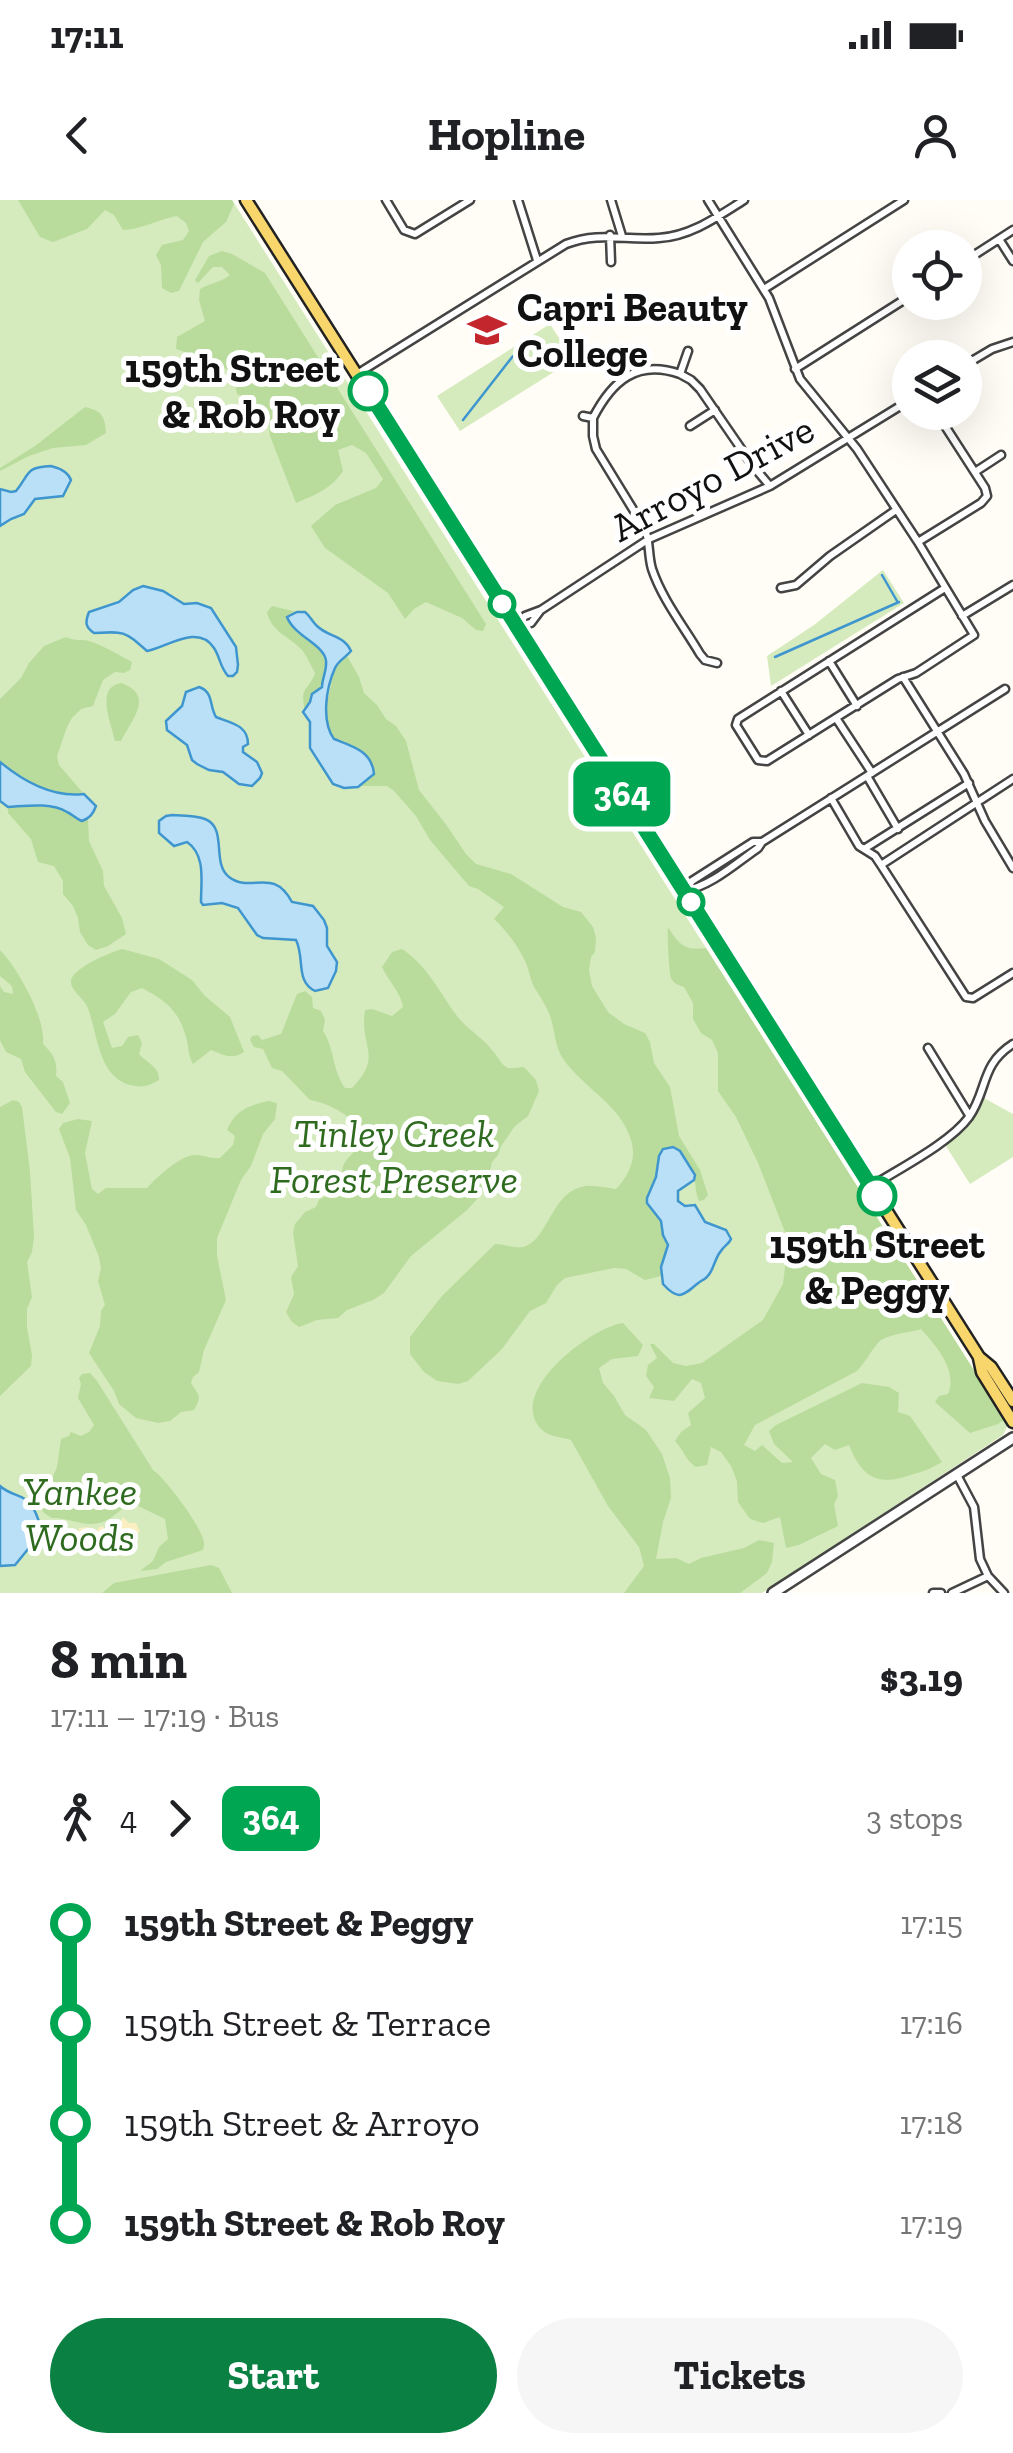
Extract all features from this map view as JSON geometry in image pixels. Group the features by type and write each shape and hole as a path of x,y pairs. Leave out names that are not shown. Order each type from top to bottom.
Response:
{"main road":[{"path":"246,200 979,1357 991,1367 1013,1401"},
{"path":"979,1357 982,1372 1013,1422"}],"street":[{"path":"386,200 404,230 411,234 470,200"},
{"path":"518,200 537,260"},
{"path":"610,200 622,236"},
{"path":"708,200 764,289 794,369 850,439 918,542 974,635 767,761 758,760 737,727 738,719 945,588"},
{"path":"357,374 537,260 577,240 610,235 674,236 693,230 744,200"},
{"path":"764,289 904,200"},
{"path":"982,250 1013,230"},
{"path":"610,235 611,262"},
{"path":"999,239 1013,261"},
{"path":"794,369 892,307"},
{"path":"982,354 1013,342"},
{"path":"680,374 688,351"},
{"path":"717,663 700,654 662,592 651,566 645,529 596,449 593,418 610,391 631,374 658,369 680,374 700,389 770,486"},
{"path":"690,426 715,410"},
{"name":"Arroyo Drive","path":"517,627 532,622 541,610 649,539 770,486 892,412"},
{"path":"582,416 593,418"},
{"path":"918,542 986,499 986,491 947,430"},
{"path":"974,472 1001,455"},
{"path":"780,588 796,585 896,510"},
{"path":"962,616 1013,584"},
{"path":"828,661 856,706"},
{"path":"904,677 970,784 985,822 1013,868"},
{"path":"684,891 692,880 753,842 762,842 1004,688"},
{"path":"781,691 809,734"},
{"path":"836,718 898,829"},
{"path":"881,865 1013,779"},
{"path":"863,850 970,784"},
{"path":"831,798 863,850 875,856 968,999 1013,973"},
{"path":"871,1186 951,1136 970,1116 993,1060 1013,1044"},
{"path":"928,1048 970,1116"},
{"path":"774,1593 1013,1438"},
{"path":"958,1475 974,1508 980,1559 988,1576 1004,1593"},
{"path":"952,1593 988,1576"},
{"path":"932,1593 942,1593"}],"green space":[{"name":"Tinley Creek Forest Preserve","path":"0,200 232,200 1007,1423 1003,1435 762,1593 0,1593"},
{"path":"18,200 232,200 234,204 226,222 203,242 179,291 171,293 162,288 161,265 156,255 162,245 183,240 189,231 177,216 123,230 114,215 105,210 87,229 53,242 40,237"},
{"path":"222,251 265,273 486,624 483,631 426,602 405,619 388,593 325,548 311,526 335,505 376,488 383,479 366,453 352,445 338,450 343,471 322,491 296,503 260,406 237,394 232,372 210,369 200,357 176,349 177,337 205,321 200,289 230,275 222,267 213,267 198,283 195,280 209,256"},
{"path":"550,324 573,360 460,431 437,396"},
{"path":"85,407 101,415 106,433 86,445 53,448 0,471 0,468"},
{"path":"883,570 904,603 771,686 767,656 814,625"},
{"path":"272,606 297,612 291,614 297,633 319,649 324,658 324,678 305,710 304,692 315,673 302,650 272,624 267,612"},
{"path":"66,637 92,642 132,662 130,670 115,672 103,680 93,706 81,709 67,727 57,756 59,765 84,794 72,795 39,787 0,762 0,699 44,646"},
{"path":"347,656 364,693 406,741 419,790 466,854 476,864 511,874 563,907 581,912 593,927 595,952 589,970 592,986 608,1012 645,1033 650,1042 654,1063 670,1087 679,1136 700,1170 708,1195 699,1201 691,1168 673,1147 659,1156 647,1198 661,1221 668,1245 661,1276 645,1280 626,1269 614,1268 565,1278 546,1303 530,1311 502,1349 468,1381 458,1384 437,1381 424,1372 410,1354 410,1337 442,1296 495,1244 526,1246 574,1190 585,1186 616,1189 631,1166 633,1147 618,1116 562,1057 550,1015 526,963 494,919 504,907 469,886 394,791 387,786 361,786 374,774 328,731 325,713 333,675"},
{"path":"121,683 137,694 139,701 121,741 115,741 107,698 113,686"},
{"path":"24,804 66,810 81,821 88,819 89,841 126,934 96,950 88,945 54,866 38,862 31,839 8,813 8,807"},
{"path":"668,927 683,945 706,948 1005,1419 970,1433 935,1402 939,1396 948,1394 950,1376 944,1359 921,1329 883,1339 857,1371 755,1425 744,1445 755,1451 762,1445 782,1463 793,1462 774,1444 769,1431 862,1383 889,1387 899,1393 898,1412 910,1416 942,1462 884,1480 863,1470 849,1445 835,1450 825,1444 811,1458 821,1474 835,1480 838,1526 786,1548 780,1517 763,1523 750,1519 738,1502 737,1481 721,1452 711,1447 707,1465 696,1467 675,1441 691,1425 688,1413 705,1398 701,1383 692,1379 674,1401 649,1398 654,1387 646,1376 648,1365 657,1358 650,1344 673,1363 702,1363 763,1320 783,1284 786,1259 785,1232 758,1163 736,1117 718,1091 718,1053 693,1019 693,1003 684,987 671,978"},
{"path":"122,949 159,959 192,980 230,1017 244,1052 231,1056 211,1050 193,1064 177,1015 142,988 131,992 115,1014 103,1022 112,1048 138,1035 142,1043 139,1054 155,1068 159,1080 138,1086 119,1080 105,1063 87,1006 71,981 85,966"},
{"path":"402,949 419,963 457,1016 503,1065 524,1067 536,1080 539,1091 528,1116 515,1126 492,1162 486,1188 467,1210 411,1256 384,1293 338,1318 299,1327 286,1312 294,1294 291,1277 298,1266 295,1224 330,1192 361,1138 359,1129 346,1115 310,1100 282,1071 272,1068 263,1049 254,1047 250,1040 252,1036 258,1035 262,1040 281,1034 297,994 305,991 312,997 313,1008 321,1011 325,1020 323,1031 341,1081 345,1088 352,1088 362,1077 369,1059 365,1010 392,1016 403,1007 382,967 392,952"},
{"path":"0,950 22,980 35,1007 43,1044 54,1058 56,1076 63,1082 70,1103 62,1114 56,1112 25,1072 21,1059 6,1052 0,1040 0,986 4,992 13,994 12,986 0,976"},
{"path":"982,1097 1013,1114 1013,1157 970,1184 944,1143 957,1134"},
{"path":"13,1100 22,1107 30,1171 34,1237 27,1262 32,1297 27,1309 27,1328 32,1355 31,1366 0,1396 0,1107"},
{"path":"269,1101 277,1103 275,1119 263,1134 217,1238 226,1300 204,1350 199,1372 191,1383 198,1395 197,1405 170,1421 158,1423 136,1418 119,1404 89,1353 105,1305 98,1281 101,1269 86,1225 76,1210 70,1158 59,1129 63,1123 78,1119 92,1121 85,1153 92,1189 98,1194 106,1188 147,1188 189,1156 220,1158 233,1145 235,1136 227,1130 234,1118 249,1107"},
{"path":"623,1323 643,1345 638,1356 612,1359 599,1368 603,1383 625,1415 646,1430 662,1454 670,1478 671,1498 656,1559 676,1558 689,1564 759,1540 774,1543 767,1573 740,1593 624,1593 644,1566 639,1547 608,1506 571,1440 544,1432 533,1414 543,1380 557,1364 592,1336"},
{"name":"Yankee Woods","path":"90,1373 153,1470 191,1515 202,1536 203,1550 166,1562 157,1569 140,1571 153,1561 168,1539 165,1519 134,1504 104,1521 87,1524 52,1518 40,1507 57,1467 61,1439 71,1432 81,1436 94,1425 78,1398 79,1378"},
{"path":"211,1565 219,1568 232,1593 102,1593 114,1583"}],"sand":[{"path":"123,1517 136,1523 140,1532 123,1533 121,1550 116,1555 109,1547 98,1554 94,1544 78,1533 79,1528 89,1527 94,1535 103,1526 106,1538 110,1538 110,1524 119,1526"}],"water":[{"path":"51,466 71,480 63,496 35,499 24,514 0,526 0,489 16,491 32,470"},
{"path":"143,586 163,591 184,604 211,608 236,647 237,672 228,676 214,648 199,637 147,651 124,634 94,633 89,629 89,612 119,602"},
{"path":"305,612 351,651 335,668 326,714 334,739 360,750 372,766 374,774 358,787 333,784 310,748 310,722 303,712 312,694 322,687 326,661 320,650 291,624 287,617"},
{"path":"199,687 209,696 216,717 245,733 248,744 243,752 257,762 262,773 252,786 197,764 187,745 167,730 166,721 182,706 186,692"},
{"path":"0,762 39,787 84,794 96,806 94,811 82,821 53,807 8,807 0,801"},
{"path":"172,815 197,817 212,824 221,863 229,877 245,883 277,885 292,902 313,906 324,920 327,946 337,962 328,988 315,991 305,981 296,940 263,938 238,908 222,903 203,905 201,869 193,847 187,842 174,846 159,833 159,821"},
{"path":"673,1147 680,1151 695,1175 678,1191 678,1201 685,1206 695,1205 705,1222 726,1230 731,1239 707,1278 680,1295 663,1284 661,1267 668,1245 661,1221 647,1203 659,1156 663,1149"},
{"path":"0,1486 28,1502 42,1532 15,1565 0,1566"}],"waterway":[{"path":"463,420 513,356"},
{"path":"882,575 897,601"},
{"path":"775,657 899,602"}],"bus line":[{"name":"364","path":"368,391 877,1196"}],"place":[{"name":"Capri Beauty College","path":"487,330"},
{"name":"159th Street & Rob Roy","path":"368,391"},
{"name":"159th Street & Peggy","path":"877,1196"}]}
